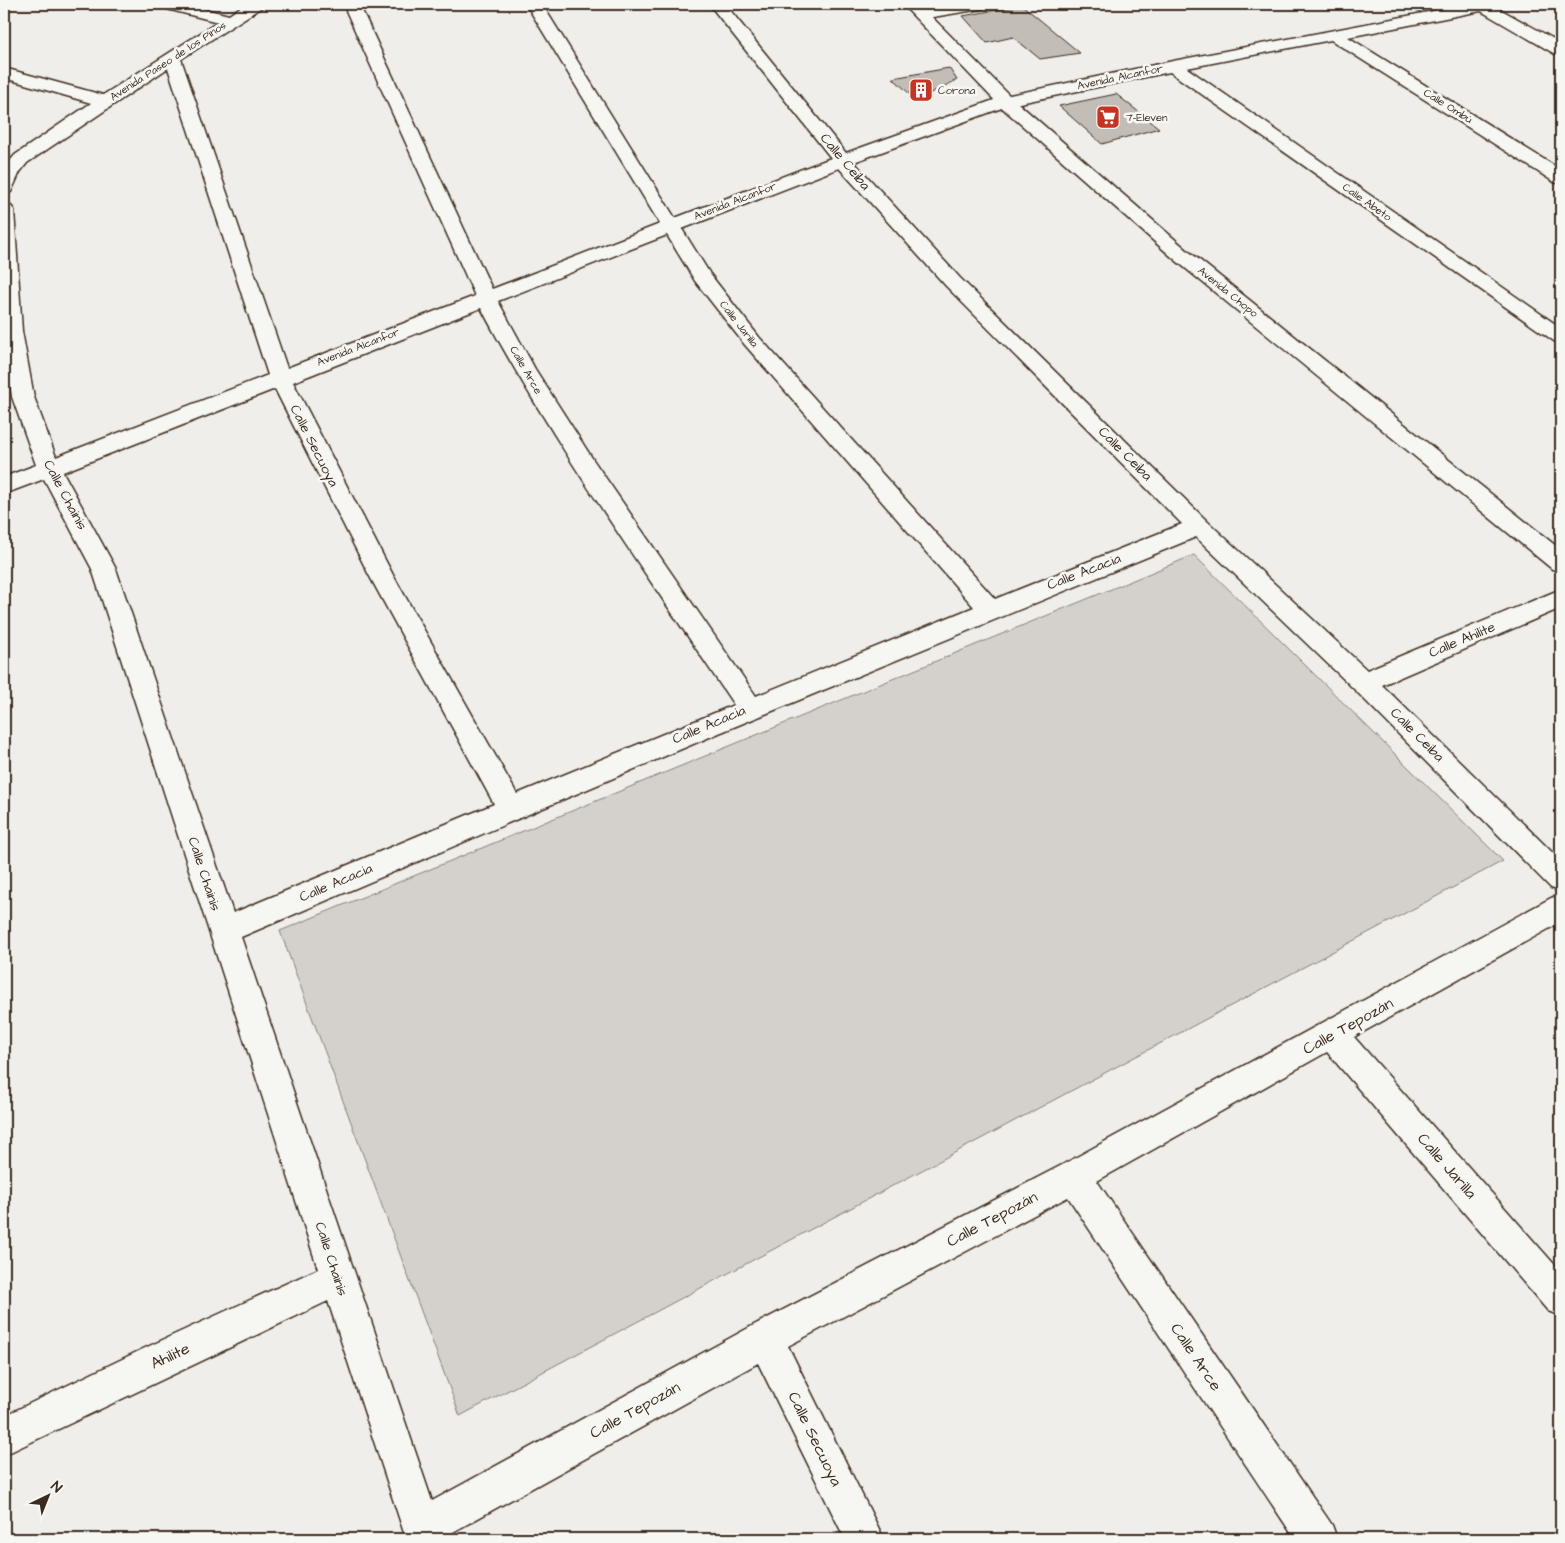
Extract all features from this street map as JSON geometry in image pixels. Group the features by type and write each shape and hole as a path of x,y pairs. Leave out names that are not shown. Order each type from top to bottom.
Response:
{"street":[{"path":"165,4 231,20"},
{"name":"Avenida Paseo de los Pinos","path":"105,101 256,4"},
{"name":"Calle Arce","path":"351,4 486,298 524,369 586,466 750,708"},
{"name":"Calle Jarilla","path":"534,4 702,277 752,341 990,609"},
{"name":"Calle Ceiba","path":"716,4 842,160 953,282 1199,527 1363,682 1561,879"},
{"path":"915,9 981,4"},
{"path":"1488,5 1561,50"},
{"name":"Avenida Alcanfor","path":"4,486 670,226 842,160 1005,101 1173,66 1488,5"},
{"name":"Avenida Chopo","path":"915,9 1005,101 1180,254 1561,563"},
{"name":"Calle Ombú","path":"1334,35 1561,178"},
{"name":"Calle Secuoya","path":"173,59 280,378 381,575 510,808"},
{"name":"Calle Abeto","path":"1173,66 1561,337"},
{"path":"4,73 105,101"},
{"path":"4,188 11,171 21,159 105,101"},
{"name":"Calle Chainis","path":"4,210 12,331 23,397 48,468 104,568 423,1533"},
{"name":"Calle Acacia","path":"223,931 750,708 990,609 1199,527"},
{"name":"Calle Ahilite","path":"1363,682 1561,598"},
{"name":"Calle Tepozán","path":"423,1533 765,1339 1074,1176 1561,907"},
{"name":"Calle Jarilla","path":"1332,1034 1561,1298"},
{"name":"Calle Arce","path":"1074,1176 1318,1539"},
{"name":"Ahilite","path":"4,1436 158,1361 338,1278"},
{"name":"Calle Secuoya","path":"765,1339 864,1539"}],"shaded area":[{"path":"1194,555 1503,861 460,1416 280,931"}],"building":[{"path":"1022,5 1080,53 1040,59 1013,37 987,43 963,16"},
{"name":"Corona","path":"949,68 957,80 916,100 893,78"},
{"name":"7-Eleven","path":"1116,94 1159,128 1102,144 1059,106"}],"place":[{"name":"Corona","path":"921,90"},
{"name":"7-Eleven","path":"1108,117"}]}
